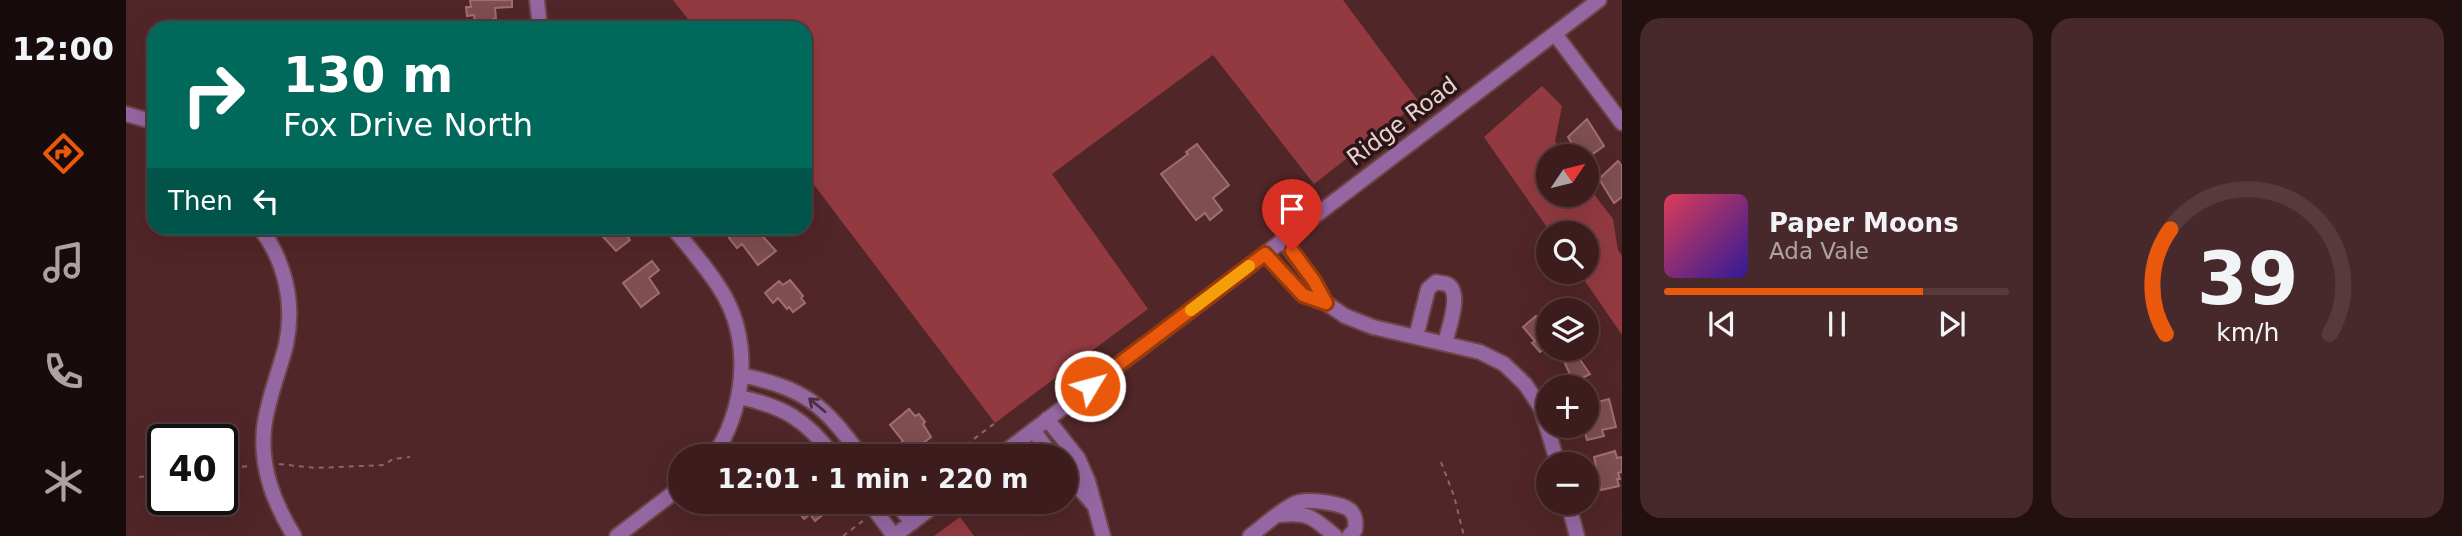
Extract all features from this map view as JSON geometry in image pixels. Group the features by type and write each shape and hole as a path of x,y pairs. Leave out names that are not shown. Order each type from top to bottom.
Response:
{"street":[{"path":"537,0 539,21"},
{"name":"Ridge Road","path":"1014,444 1600,0"},
{"path":"1555,34 1622,122"},
{"path":"126,114 147,120"},
{"path":"265,235 282,269 289,309 286,345 264,429 265,465 273,497 294,536"},
{"path":"678,235 726,299 738,331 741,375 738,397 732,423 720,444"},
{"path":"1283,240 1314,281 1326,303"},
{"path":"1265,254 1303,295 1326,303 1361,323 1490,356 1516,373 1541,408 1554,452"},
{"path":"1416,337 1428,289 1436,282 1448,284 1454,291 1455,301 1445,343"},
{"path":"741,375 774,382 811,399 833,420 852,444"},
{"path":"738,397 782,409 814,432 824,444"},
{"path":"1047,419 1078,458 1088,481 1103,536"},
{"path":"1032,430 1043,444"},
{"path":"1078,487 1094,505"},
{"path":"617,536 668,497"},
{"path":"1250,536 1294,503 1305,500 1343,506 1351,511 1356,520 1355,530 1349,536"},
{"path":"1279,515 1300,513 1314,518 1335,536"},
{"path":"878,514 894,536 924,514"},
{"path":"905,514 912,523"},
{"path":"1571,515 1577,536"}],"path":[{"path":"967,444 995,423"},
{"path":"238,467 280,464 315,468 384,465 393,459 410,457"},
{"path":"1441,462 1454,496 1464,536"},
{"path":"139,477 147,476"}],"shaded area":[{"path":"673,0 1343,0 1419,102 1314,184 1213,55 1052,174 1148,309 995,423 812,182 812,21 690,21"},
{"path":"1542,86 1562,106 1555,141 1557,144 1536,144 1536,207 1599,207 1600,202 1613,219 1618,250 1622,256 1622,335 1587,284 1599,284 1599,221 1543,221 1484,137"},
{"path":"960,517 974,536 934,536"}],"building":[{"path":"470,0 512,0 512,7 495,8 496,19 493,21 474,21 474,15 467,16 466,7 471,7"},
{"path":"1587,119 1604,146 1600,149 1600,144 1572,144 1568,137"},
{"path":"1197,144 1229,185 1213,198 1222,210 1210,220 1205,213 1196,220 1161,174"},
{"path":"1618,161 1622,166 1622,197 1614,203 1600,178"},
{"path":"601,235 627,235 630,240 616,251"},
{"path":"733,235 761,235 776,251 758,265 742,244 737,248 729,238"},
{"path":"652,261 659,270 649,278 659,293 641,307 623,283"},
{"path":"790,280 803,296 801,298 805,303 793,312 778,298 773,303 765,293 779,281 783,285"},
{"path":"1536,316 1536,348 1532,343 1535,341 1523,327"},
{"path":"1564,361 1581,361 1590,374 1588,375 1570,375"},
{"path":"1609,399 1616,427 1602,430 1604,436 1599,437 1599,402"},
{"path":"909,409 915,416 919,414 931,437 922,444 899,444 903,441 890,425"},
{"path":"1615,451 1617,458 1622,457 1622,472 1618,473 1620,479 1617,479 1619,486 1601,490 1599,456"},
{"path":"810,514 824,514 815,521"}],"slow traffic":[{"path":"1191,310 1249,266"}],"route":[{"path":"1090,386 1265,254 1303,295 1326,303 1292,251"}]}
